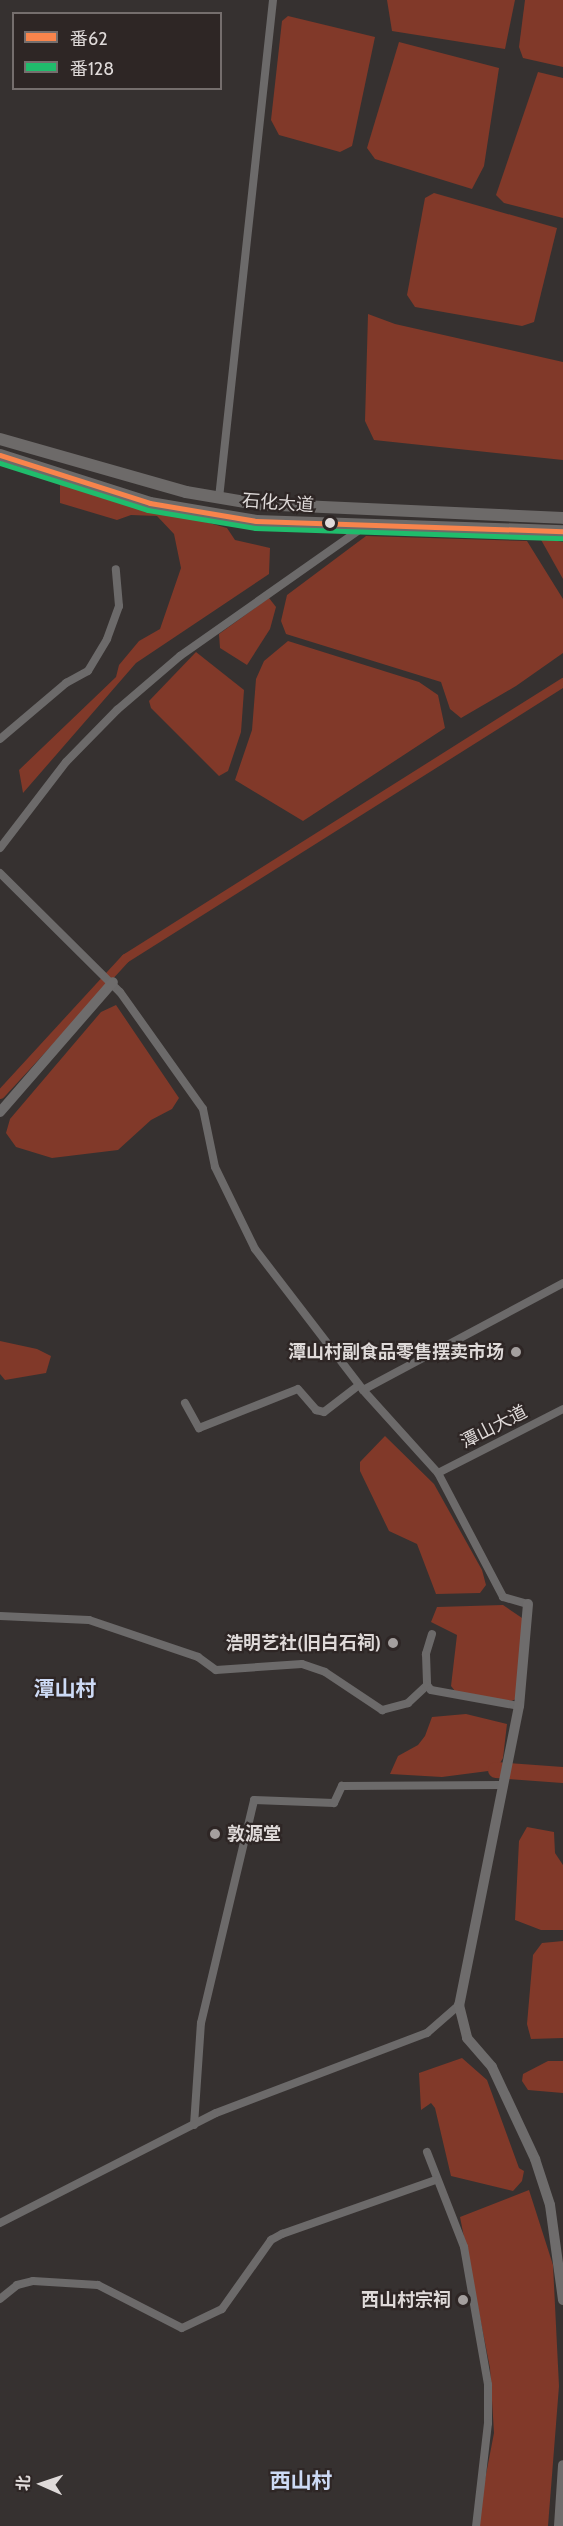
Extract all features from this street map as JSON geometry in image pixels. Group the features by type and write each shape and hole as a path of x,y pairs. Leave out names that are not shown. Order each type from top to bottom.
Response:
{"main road":[{"name":"石化大道","path":"0,439 186,492 257,504 563,518"},
{"name":"石化大道","path":"0,455 188,512 256,521 563,531"}],"street":[{"path":"219,498 273,0"},
{"path":"0,847 66,762 117,711 180,657 365,526"},
{"path":"0,739 66,683 88,671 108,639 118,606 116,569"},
{"path":"1,876 112,982 203,1109 214,1167 255,1249 361,1387 438,1473 503,1597 528,1604 519,1706 502,1782 472,1952 459,2005 467,2038 492,2067 535,2159 550,2205 563,2300"},
{"path":"0,1112 112,982"},
{"path":"185,1403 199,1428 298,1389 316,1410 324,1412 361,1387 563,1283"},
{"name":"潭山大道","path":"438,1473 563,1409"},
{"path":"0,1616 89,1620 198,1656 216,1670 302,1664 325,1672 382,1710 408,1703 427,1685"},
{"path":"432,1634 426,1654 427,1685 431,1690 519,1706"},
{"path":"194,2125 201,2023 254,1800 334,1803 342,1786 502,1782"},
{"path":"0,2223 194,2125 428,2034 459,2005"},
{"path":"427,2152 435,2180 464,2247 489,2385 488,2434 476,2526"},
{"path":"0,2299 17,2285 33,2281 98,2285 182,2328 222,2309 271,2240 282,2234 435,2180"},
{"path":"559,2526 563,2465"}],"shaded area":[{"path":"387,0 515,0 505,49 392,31"},
{"path":"525,0 563,0 563,67 523,58 519,47"},
{"path":"288,16 375,37 352,146 340,152 279,135 271,120 282,21"},
{"path":"399,42 499,68 484,166 472,189 375,159 367,148"},
{"path":"538,72 563,78 563,218 504,203 496,195"},
{"path":"434,193 557,228 534,322 522,326 415,307 407,295 425,198"},
{"path":"368,314 395,324 563,362 563,460 374,440 365,421"},
{"path":"60,481 227,528 235,540 270,548 269,574 136,663 23,793 19,770 116,677 119,665 139,641 160,629 181,568 174,534 157,516 131,515 117,520 60,503"},
{"path":"366,536 527,541 563,599 563,653 516,686 461,718 450,709 441,682 286,634 281,621 287,595"},
{"path":"540,538 563,542 563,579"},
{"path":"269,598 276,607 270,629 247,665 220,648 219,634"},
{"path":"288,641 419,682 438,695 445,728 303,821 235,780 252,730 256,679 264,661"},
{"path":"196,652 244,690 241,732 228,771 219,776 151,708 149,701"},
{"path":"116,1005 179,1098 172,1109 151,1120 118,1150 52,1158 16,1147 6,1133 10,1119 101,1012"},
{"path":"0,1341 37,1349 51,1356 46,1373 5,1380 0,1374"},
{"path":"385,1436 434,1484 482,1570 486,1585 480,1593 436,1594 417,1544 389,1531 360,1471 360,1462"},
{"path":"503,1605 525,1620 516,1699 509,1702 455,1691 451,1686 457,1635 431,1622 437,1607"},
{"path":"466,1714 507,1724 503,1758 496,1770 442,1777 390,1774 398,1756 418,1745 425,1736 432,1717"},
{"path":"527,1827 554,1832 555,1853 563,1865 563,1930 541,1930 515,1920 519,1841"},
{"path":"563,1941 563,2038 531,2039 527,2024 533,1955 542,1943"},
{"path":"462,2058 487,2080 519,2168 524,2171 522,2181 513,2191 451,2176 435,2108 431,2103 421,2110 419,2073"},
{"path":"548,2061 563,2061 563,2093 528,2090 522,2081 523,2074"},
{"path":"529,2190 553,2265 559,2386 548,2526 476,2526 494,2433 490,2368 460,2217"}],"waterway":[{"path":"0,1094 125,958 563,682"},
{"path":"496,1770 563,1775"}],"transit line":[{"name":"番62","path":"0,455 150,503 256,521 563,531"},
{"name":"番128","path":"0,463 148,510 255,528 563,538"}],"place":[{"name":"潭山村副食品零售摆卖市场","path":"516,1352"},
{"name":"浩明艺社(旧白石祠)","path":"393,1643"},
{"name":"敦源堂","path":"215,1834"},
{"name":"西山村宗祠","path":"463,2300"}],"district":[{"name":"潭山村","path":"65,1689"},
{"name":"西山村","path":"301,2481"}]}
